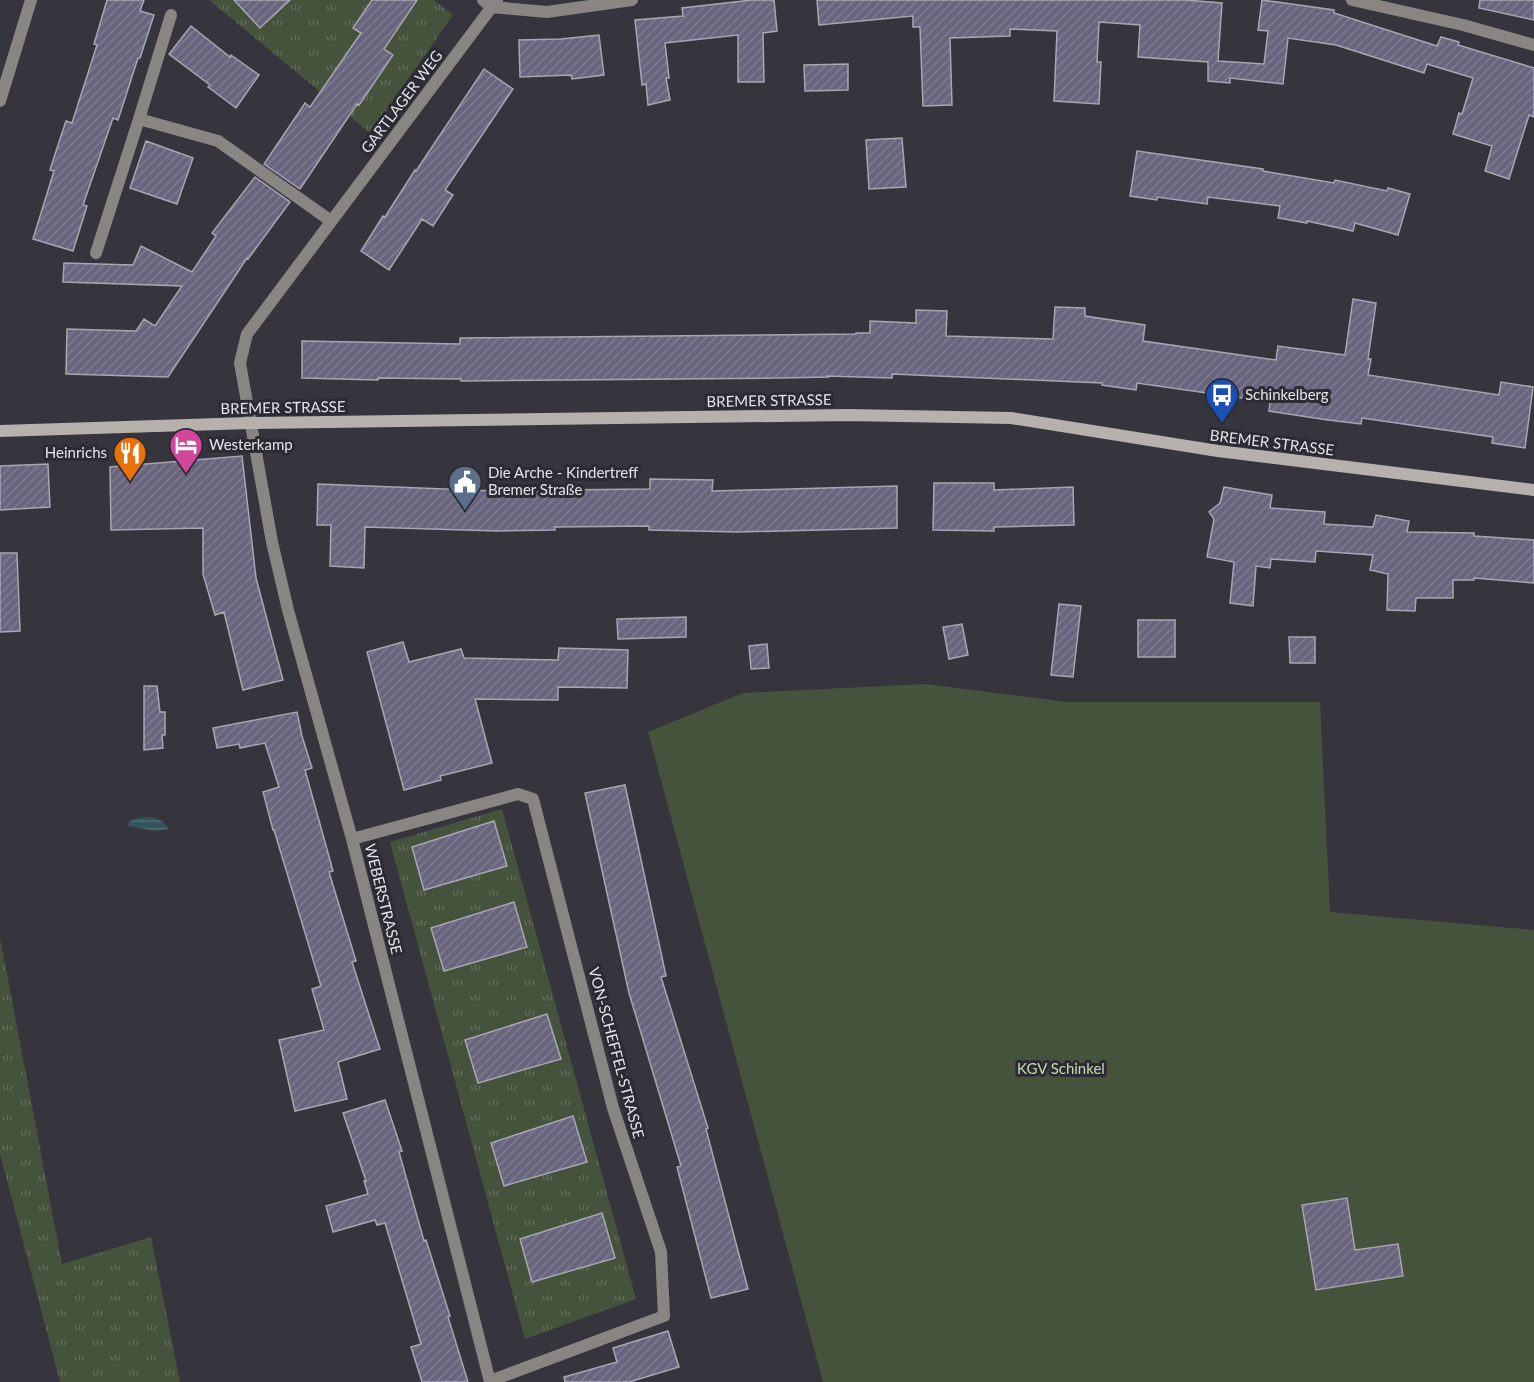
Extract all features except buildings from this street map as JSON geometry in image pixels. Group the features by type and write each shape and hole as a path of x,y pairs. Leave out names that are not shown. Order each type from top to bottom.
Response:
{"main road":[{"name":"BREMER STRASSE","path":"0,431 250,423 847,415 1011,418 1218,452 1534,490"}],"street":[{"path":"0,101 31,0"},
{"path":"490,2 548,12 632,0"},
{"path":"1352,0 1463,25 1534,45"},
{"name":"GARTLAGER WEG","path":"250,423 240,363 247,334 490,2"},
{"path":"96,253 171,15"},
{"path":"139,119 218,141 331,221"},
{"name":"WEBERSTRASSE","path":"250,423 272,542 288,610 352,839 490,1382"},
{"name":"VON-SCHEFFEL-STRASSE","path":"352,839 518,794 532,799 613,1108 661,1252 664,1316 490,1382"}],"green space":[{"path":"209,0 434,0 453,15 370,133"},
{"name":"KGV Schinkel","path":"926,684 1067,702 1320,702 1330,912 1534,930 1534,1382 823,1382 648,732 743,693"},
{"path":"502,809 636,1299 525,1339 390,842"},
{"path":"0,937 62,1264 151,1237 180,1382 60,1382 0,1154"}],"water":[{"path":"147,817 160,820 169,829 156,831 128,826 132,820"}],"place":[{"name":"Schinkelberg","path":"1222,424"},
{"name":"Westerkamp","path":"186,474"},
{"name":"Heinrichs","path":"130,482"},
{"name":"Die Arche - Kindertreff Bremer Straße","path":"465,511"}]}
